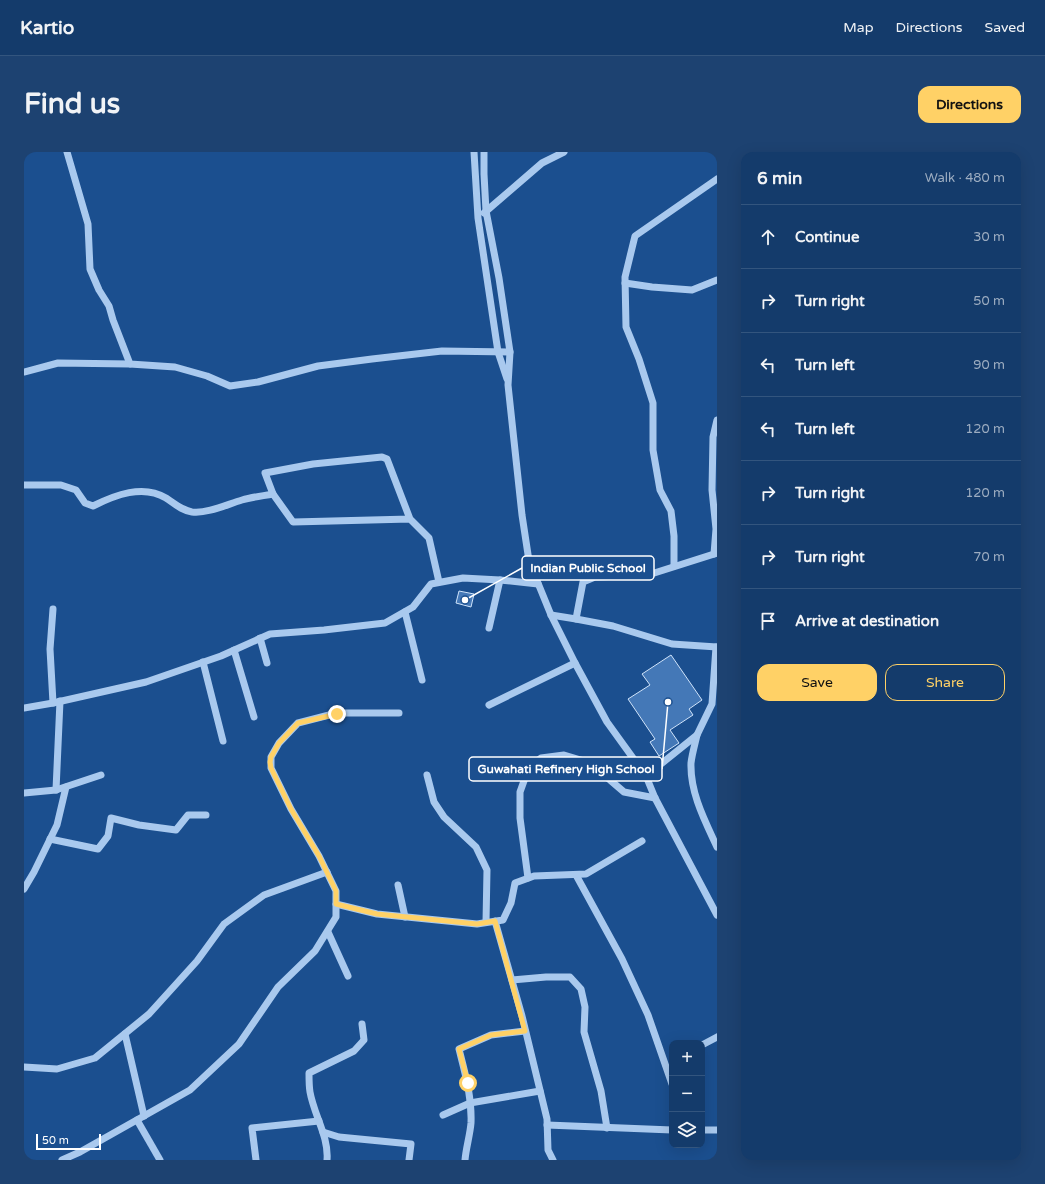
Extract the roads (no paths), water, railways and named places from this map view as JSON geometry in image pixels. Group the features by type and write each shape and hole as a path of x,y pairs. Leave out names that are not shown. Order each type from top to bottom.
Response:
{"street":[{"path":"67,152 88,224 90,269 99,290 109,306 112,320 130,364"},
{"path":"474,152 478,218 498,352 508,385"},
{"path":"484,152 486,211 499,278 510,352 508,385 522,515 529,561 551,615 575,663 607,722 646,776 655,798 717,915"},
{"path":"478,218 542,164 564,152"},
{"path":"674,566 674,536 671,511 660,490 653,450 653,403 639,360 626,327 625,277 635,236 717,179"},
{"path":"625,283 692,290 717,280"},
{"path":"24,372 58,363 130,364 175,367 207,376 230,386 258,382 318,366 372,359 442,351 510,352"},
{"path":"576,619 583,582 594,577 648,575 716,554 716,529 712,490 713,437 717,420"},
{"path":"410,519 293,522 272,494 265,473 313,464 382,457 387,459 410,519 429,538 439,582"},
{"path":"24,485 61,485 76,490 85,503 93,506 127,493 146,491 165,498 175,506 192,512 203,512 245,499 272,494"},
{"path":"24,708 146,682 234,650 270,634 385,623 413,607 431,584 439,582 463,578 538,584"},
{"path":"489,628 500,580"},
{"path":"53,609 50,649 56,702 56,790"},
{"path":"404,612 422,680"},
{"path":"551,615 612,626 672,644 717,647 712,704 697,736 691,763 695,794 704,820 717,847"},
{"path":"260,638 267,663"},
{"path":"234,650 254,717"},
{"path":"203,662 223,741"},
{"path":"489,704 575,663"},
{"path":"62,1160 80,1152 190,1090 239,1044 278,986 315,951 336,917 336,891 319,856 291,809 271,768 271,757 279,743 298,723 337,714 399,713"},
{"path":"646,776 697,736"},
{"path":"528,878 520,818 520,792 529,767 541,758 564,755 584,761 624,792 655,798"},
{"path":"24,793 56,790 101,775"},
{"path":"427,775 434,802 444,817 476,847 487,870 486,922"},
{"path":"24,889 57,825 66,787"},
{"path":"50,839 98,849 108,836 111,818 138,825 176,830 188,815 206,815"},
{"path":"336,904 377,914 477,924 503,920 511,903 515,883 534,876 586,874 642,841"},
{"path":"24,1067 57,1069 95,1058 149,1014 197,961 224,924 264,895 327,872"},
{"path":"576,875 622,959 669,1064"},
{"path":"398,885 405,916"},
{"path":"495,921 512,980 547,1119 548,1150 553,1160"},
{"path":"328,932 348,976"},
{"path":"512,980 546,977 570,977 581,989 585,1007 584,1032 601,1090 607,1128"},
{"path":"327,1160 323,1132 310,1093 309,1073 354,1051 364,1040 362,1024"},
{"path":"465,1160 471,1124 470,1103 468,1083 459,1049 491,1035 525,1031"},
{"path":"125,1034 144,1116"},
{"path":"705,1043 717,1037"},
{"path":"443,1114 470,1103 540,1091"},
{"path":"137,1120 160,1160"},
{"path":"256,1160 252,1128 319,1121"},
{"path":"547,1125 669,1130"},
{"path":"705,1130 717,1130"},
{"path":"323,1132 339,1137 411,1144 409,1160"}],"place":[{"name":"Indian Public School","path":"465,600"},
{"name":"Guwahati Refinery High School","path":"668,702"}]}
